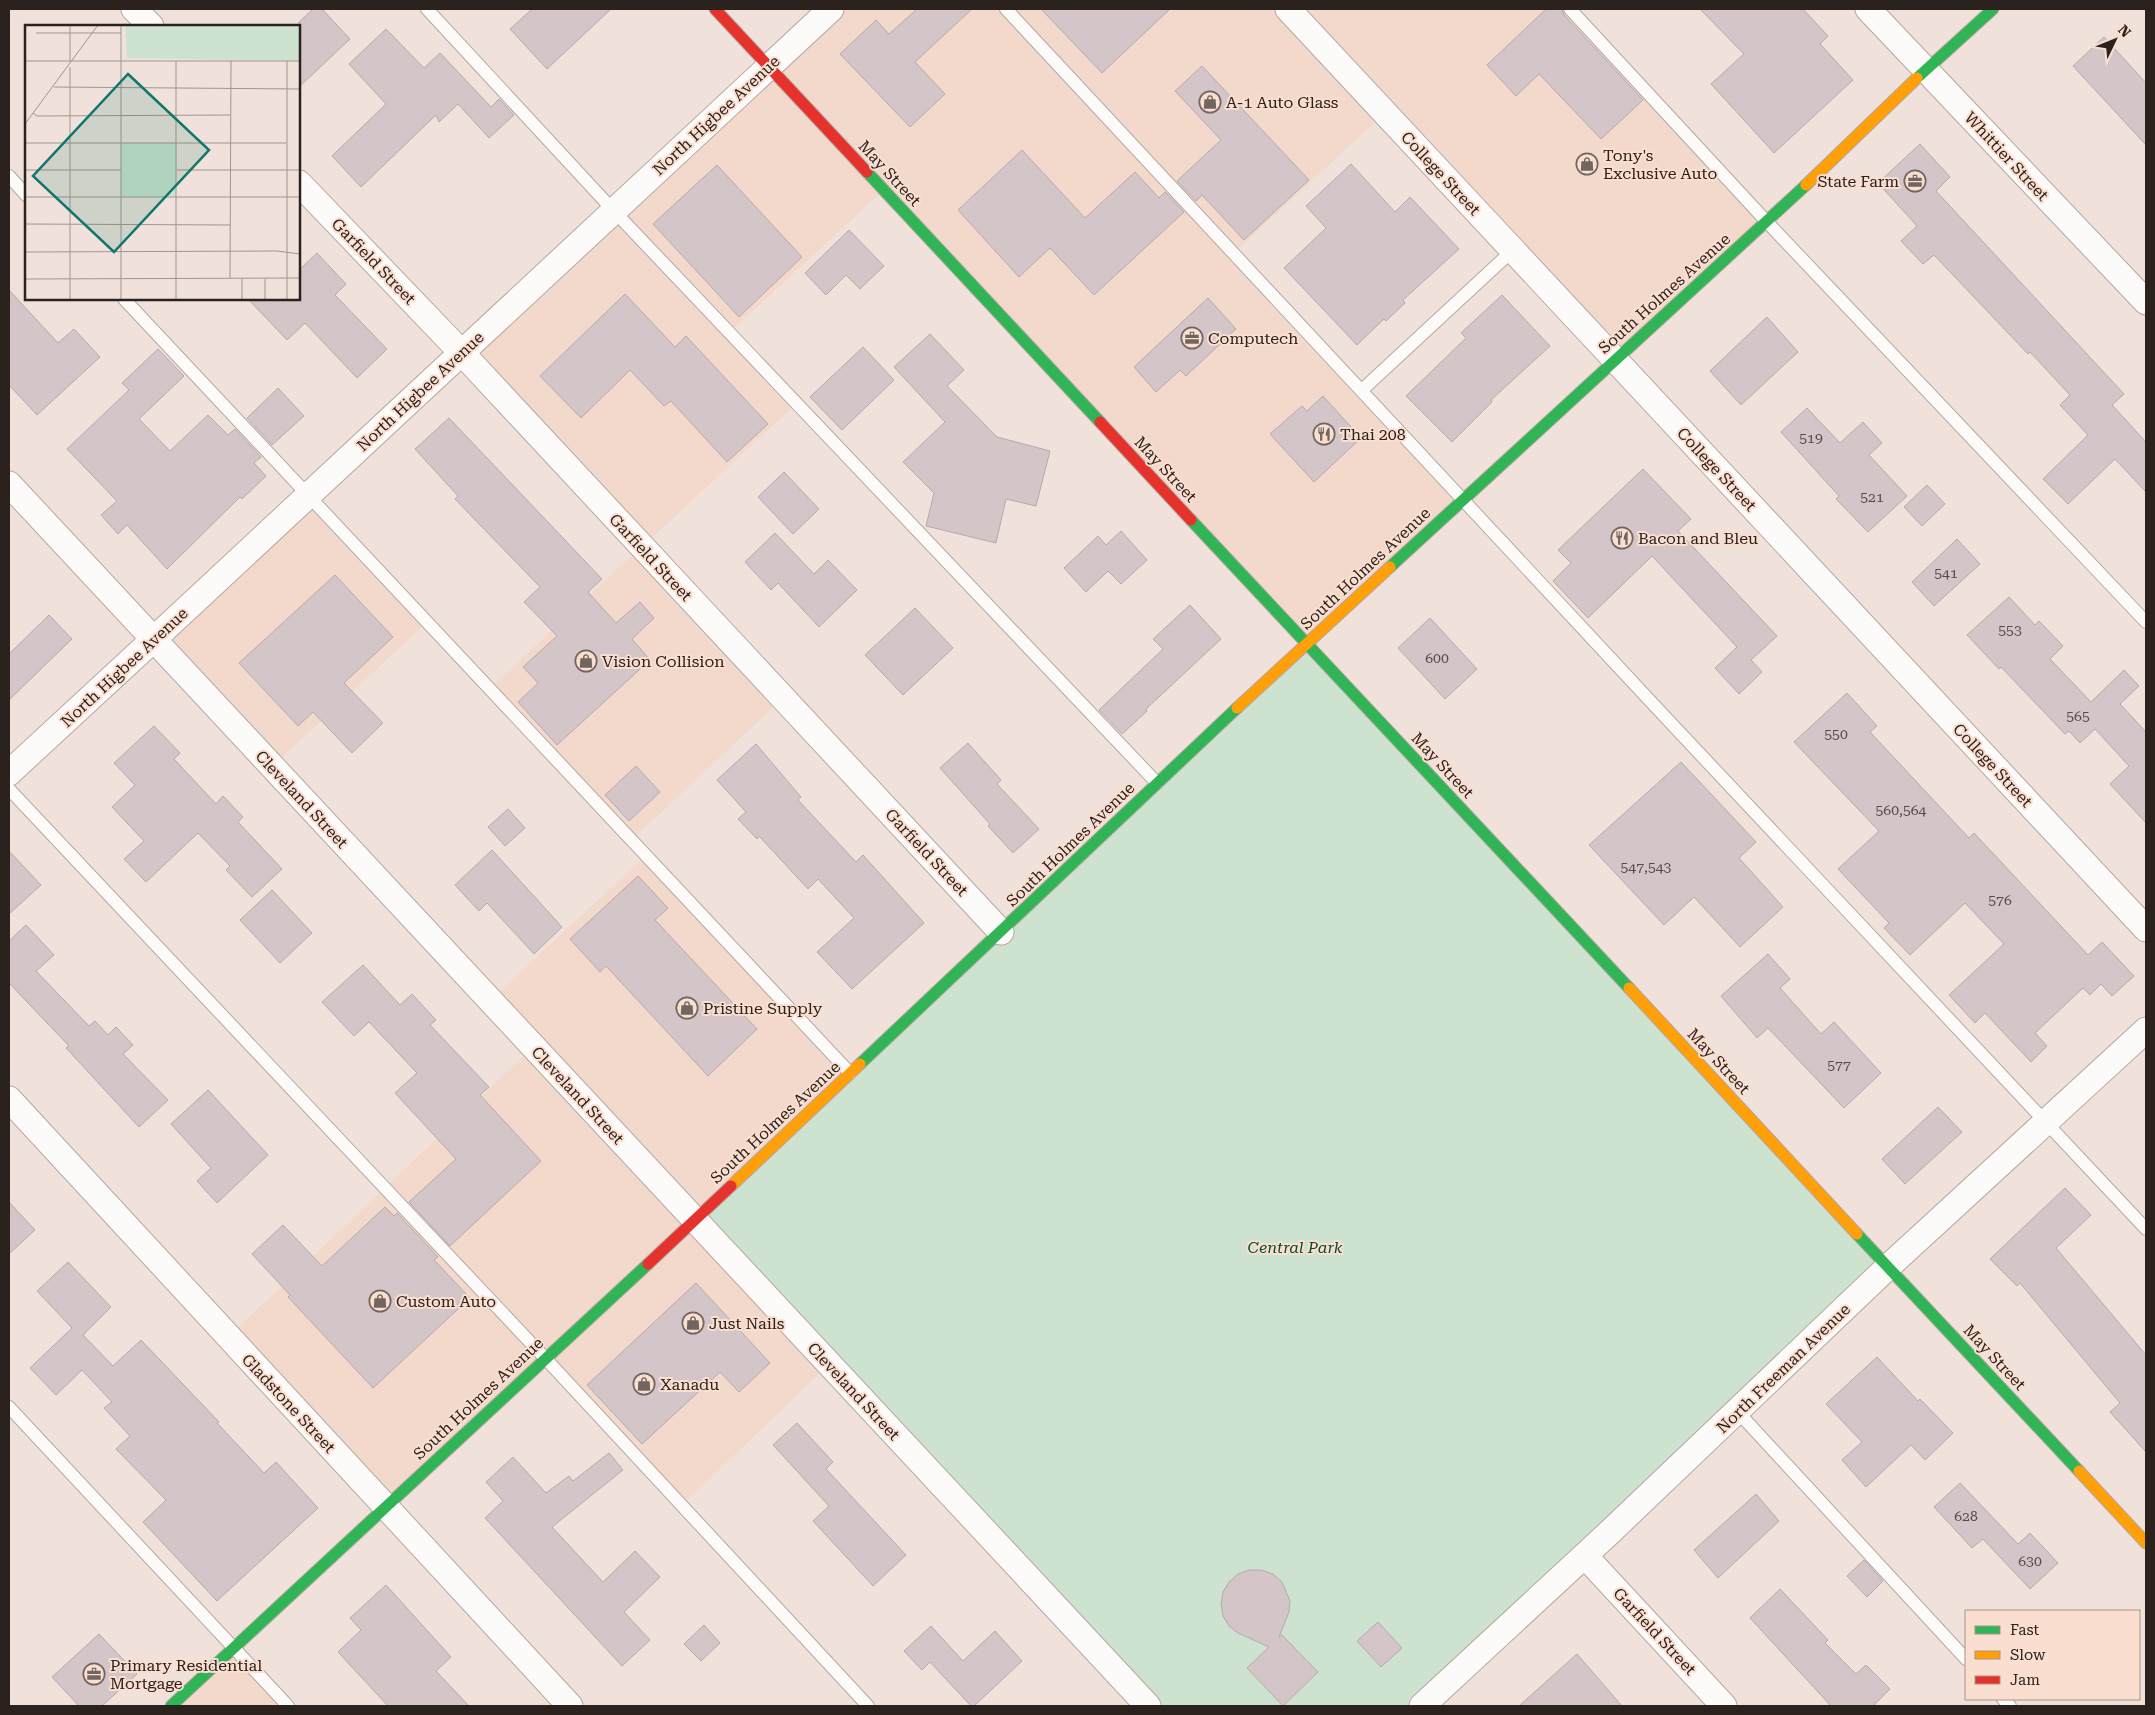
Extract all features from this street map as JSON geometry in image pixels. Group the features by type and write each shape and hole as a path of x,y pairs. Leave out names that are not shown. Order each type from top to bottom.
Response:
{"main road":[{"name":"May Street","path":"715,9 1889,1266 2146,1544"},
{"name":"South Holmes Avenue","path":"171,1706 695,1220 1158,783 1463,499 1767,222 1926,70 1993,9"}],"street":[{"path":"134,9 150,25"},
{"name":"North Higbee Avenue","path":"9,772 831,9"},
{"name":"College Street","path":"1288,9 2146,929"},
{"name":"Whittier Street","path":"1868,9 2146,302"},
{"name":"Garfield Street","path":"300,184 461,352 1002,932"},
{"name":"Cleveland Street","path":"9,484 1148,1706"},
{"name":"North Freeman Avenue","path":"1432,1703 1889,1266 2146,1030"},
{"name":"Gladstone Street","path":"9,1099 570,1706"},
{"name":"Garfield Street","path":"1585,1556 1724,1706"}],"lane":[{"path":"427,9 613,210 1158,783"},
{"path":"1006,9 1653,704 2146,1228"},
{"path":"1570,9 1767,222 2146,622"},
{"path":"9,176 25,194"},
{"path":"1362,390 1512,250"},
{"path":"125,300 850,1073"},
{"path":"9,789 545,1358 868,1706"},
{"path":"9,1407 288,1706"},
{"path":"1737,1412 1965,1658"}],"shaded area":[{"path":"830,9 1570,9 1767,222 1615,359 1385,113 1234,253 1463,499 1308,644 884,190 730,332 797,403 642,547 783,698 632,840 490,688 642,546 461,352"},
{"path":"309,495 427,622 272,767 154,639"},
{"path":"646,855 850,1073 829,1365 681,1506 545,1358 385,1507 228,1337 533,1047 491,1000"},
{"path":"233,1648 288,1706 171,1706"}],"green space":[{"name":"Central Park","path":"1308,644 1889,1266 1420,1706 1148,1706 695,1220"}],"building":[{"path":"313,9 322,9 350,39 300,86 300,25 299,22"},
{"path":"532,9 611,9 547,69 510,29"},
{"path":"917,9 972,9 915,62 945,94 910,127 840,54 876,20 889,34"},
{"path":"1041,9 1170,9 1102,73"},
{"path":"1546,9 1562,9 1564,15 1643,100 1601,139 1539,74 1516,96 1487,65"},
{"path":"1700,9 1803,9 1828,36 1820,44 1853,80 1774,153 1711,84 1744,54"},
{"path":"386,29 424,68 440,53 491,107 499,99 514,115 489,138 458,104 439,122 436,115 361,187 332,156 386,104 349,64"},
{"path":"2104,37 2146,83 2146,145 2073,66"},
{"path":"1202,66 1309,180 1244,240 1202,195 1196,201 1177,181 1221,140 1175,91"},
{"path":"1920,144 1950,177 1936,191 2124,394 2112,405 2146,442 2146,492 2115,459 2068,504 2043,479 2088,435 2060,405 2070,395 2030,352 2028,354 1934,255 1923,264 1901,241 1917,226 1878,183"},
{"path":"1022,150 1085,218 1135,172 1159,198 1165,192 1184,212 1094,295 1050,248 1019,277 958,210"},
{"path":"1351,164 1395,212 1410,197 1459,249 1403,300 1405,303 1386,321 1384,319 1357,345 1284,268 1326,228 1306,206"},
{"path":"717,165 802,257 739,317 653,224"},
{"path":"849,230 884,266 860,289 846,275 826,295 805,273"},
{"path":"317,253 346,284 335,295 387,349 357,378 305,323 287,340 249,300 300,300 300,269"},
{"path":"9,290 58,343 74,329 100,357 37,415 9,385"},
{"path":"625,294 675,347 686,336 768,424 727,462 671,401 664,406 630,370 581,418 540,376"},
{"path":"1502,295 1550,346 1491,400 1492,402 1452,442 1406,396 1466,338 1461,333"},
{"path":"1208,298 1236,329 1186,376 1180,370 1156,392 1134,367"},
{"path":"1767,317 1798,352 1741,405 1710,371"},
{"path":"930,334 964,370 947,386 997,437 1050,451 1036,506 1006,499 996,543 926,526 934,493 903,462 945,422 894,367"},
{"path":"863,347 894,380 842,430 810,397"},
{"path":"158,349 184,376 139,419 170,451 208,415 228,435 235,429 261,457 254,463 266,476 242,499 240,497 167,569 127,525 118,534 101,515 117,501 67,449 129,390 122,383"},
{"path":"278,388 304,416 272,445 247,418"},
{"path":"1323,396 1361,438 1314,482 1270,434 1302,406 1307,411"},
{"path":"1807,408 1840,443 1863,422 1882,443 1869,455 1907,496 1868,532 1836,499 1839,496 1781,432"},
{"path":"449,418 602,579 588,592 616,623 640,602 654,618 632,639 650,660 557,745 518,702 538,683 523,667 557,636 524,602 540,587 455,499 458,496 415,449"},
{"path":"1643,469 1691,519 1678,531 1777,636 1751,660 1762,672 1739,694 1715,668 1737,647 1652,556 1588,618 1553,581 1571,563 1558,550"},
{"path":"784,472 819,509 793,534 758,497"},
{"path":"1927,485 1945,504 1922,526 1904,507"},
{"path":"1121,531 1147,560 1121,584 1108,571 1086,592 1064,568 1098,536 1106,545"},
{"path":"775,533 814,574 828,560 857,590 819,627 778,583 771,590 745,562"},
{"path":"1957,539 1980,564 1934,606 1912,582"},
{"path":"335,575 393,637 344,683 383,723 352,753 313,712 298,726 239,663"},
{"path":"2009,597 2035,625 2039,621 2063,646 2050,659 2091,702 2124,670 2139,686 2120,704 2146,732 2146,823 2110,784 2129,766 2095,729 2080,743 2069,731 2065,734 2001,667 1999,669 1967,635"},
{"path":"1190,605 1221,639 1122,734 1099,710 1163,649 1153,639"},
{"path":"915,608 953,648 903,695 865,655"},
{"path":"49,615 72,639 9,700 9,654"},
{"path":"1430,618 1477,669 1445,699 1398,648"},
{"path":"1847,693 1877,726 1870,732 1969,838 1974,833 2088,955 2102,942 2134,976 2112,996 2101,984 2090,995 2083,988 2035,1033 2047,1046 2031,1062 1985,1013 1975,1023 1949,995 2004,944 1965,903 1910,955 1884,928 1889,923 1838,869 1879,831 1794,742"},
{"path":"154,726 180,753 174,759 216,804 223,796 243,817 238,822 282,869 252,897 226,870 230,866 198,833 146,882 124,859 144,841 112,807 135,785 114,763"},
{"path":"968,743 1001,780 997,784 1039,829 1013,853 940,768"},
{"path":"756,744 801,797 798,800 856,862 863,855 924,923 852,989 817,952 854,918 818,879 808,889 759,836 757,839 738,819 746,812 717,780"},
{"path":"1681,762 1756,842 1739,858 1783,907 1740,947 1694,897 1664,925 1589,845"},
{"path":"636,766 660,792 629,821 605,795"},
{"path":"508,809 525,828 505,846 488,827"},
{"path":"492,850 562,927 534,954 487,903 479,911 455,885"},
{"path":"9,851 41,885 9,914"},
{"path":"638,876 668,908 655,920 757,1029 708,1076 606,966 600,972 570,939"},
{"path":"272,890 312,933 280,963 240,920"},
{"path":"26,925 54,955 36,971 89,1026 95,1021 108,1035 116,1027 133,1045 123,1054 168,1100 139,1127 66,1048 69,1046 9,983 9,941"},
{"path":"1768,954 1790,979 1780,988 1821,1034 1834,1022 1881,1073 1844,1108 1768,1028 1757,1038 1721,996"},
{"path":"363,965 400,1005 412,994 436,1020 430,1025 489,1087 480,1095 541,1161 450,1246 409,1202 456,1159 395,1093 417,1073 369,1022 354,1036 322,1002"},
{"path":"208,1090 268,1155 217,1203 197,1181 211,1168 171,1124"},
{"path":"1938,1107 1962,1132 1905,1184 1882,1159"},
{"path":"2065,1188 2091,1215 2056,1248 2146,1355 2146,1452 2110,1412 2120,1403 2020,1283 2017,1286 1990,1259"},
{"path":"9,1202 35,1230 9,1254"},
{"path":"385,1207 394,1216 397,1213 438,1257 434,1260 470,1298 373,1388 288,1297 290,1295 252,1254 283,1225 322,1266"},
{"path":"68,1262 111,1307 83,1335 113,1366 141,1340 219,1422 217,1423 264,1473 276,1462 318,1508 217,1601 143,1522 166,1500 116,1449 130,1436 104,1408 112,1402 82,1370 56,1395 30,1368 72,1328 37,1291"},
{"path":"696,1283 770,1363 739,1392 720,1372 642,1444 587,1385"},
{"path":"1877,1357 1918,1401 1920,1399 1953,1433 1925,1460 1911,1445 1866,1487 1842,1460 1862,1442 1826,1404"},
{"path":"797,1423 833,1462 826,1469 906,1555 873,1586 813,1521 829,1506 773,1445"},
{"path":"609,1453 623,1470 552,1527 603,1582 635,1551 660,1577 624,1612 650,1640 622,1666 485,1518 503,1501 486,1482 513,1457 546,1493 569,1476 573,1481"},
{"path":"1960,1483 2018,1544 2030,1533 2058,1563 2030,1589 1983,1539 1972,1548 1934,1507"},
{"path":"1756,1494 1779,1521 1718,1578 1694,1550"},
{"path":"1864,1560 1883,1581 1867,1597 1847,1576"},
{"path":"1249,1570 1261,1570 1273,1574 1282,1582 1290,1601 1289,1612 1279,1637 1282,1635 1318,1672 1283,1706 1247,1668 1269,1647 1238,1633 1229,1626 1223,1616 1221,1604 1223,1592 1229,1582 1238,1574"},
{"path":"386,1585 451,1657 436,1671 469,1706 388,1706 338,1652 361,1630 350,1618"},
{"path":"1780,1589 1828,1640 1825,1643 1856,1674 1866,1665 1890,1689 1873,1706 1831,1706 1750,1618"},
{"path":"1378,1622 1402,1648 1381,1667 1357,1641"},
{"path":"704,1625 720,1643 701,1661 684,1644"},
{"path":"931,1626 963,1661 995,1631 1022,1661 974,1706 971,1706 930,1662 922,1670 904,1651"},
{"path":"99,1634 137,1674 102,1706 79,1706 52,1677"},
{"path":"1577,1654 1622,1706 1519,1706"}],"traffic: fast":[{"path":"1917,78 1993,9"},
{"path":"867,172 1100,422"},
{"path":"1390,567 1806,185"},
{"path":"1191,520 1629,988"},
{"path":"860,1064 1237,708"},
{"path":"1857,1234 2079,1471"},
{"path":"171,1706 648,1264"}],"traffic: slow":[{"path":"1806,185 1917,78"},
{"path":"1237,708 1390,567"},
{"path":"1629,988 1857,1234"},
{"path":"731,1186 860,1064"},
{"path":"2079,1471 2146,1543"}],"traffic: jam":[{"path":"715,9 867,172"},
{"path":"1100,422 1191,520"},
{"path":"648,1264 731,1186"}],"place":[{"name":"A-1 Auto Glass","path":"1210,102"},
{"name":"Tony's Exclusive Auto","path":"1587,164"},
{"name":"State Farm","path":"1915,181"},
{"name":"Computech","path":"1192,338"},
{"name":"Thai 208","path":"1324,434"},
{"name":"Bacon and Bleu","path":"1622,538"},
{"name":"Vision Collision","path":"586,661"},
{"name":"Pristine Supply","path":"687,1008"},
{"name":"Custom Auto","path":"380,1301"},
{"name":"Just Nails","path":"693,1323"},
{"name":"Xanadu","path":"644,1384"},
{"name":"Primary Residential Mortgage","path":"94,1674"}]}
